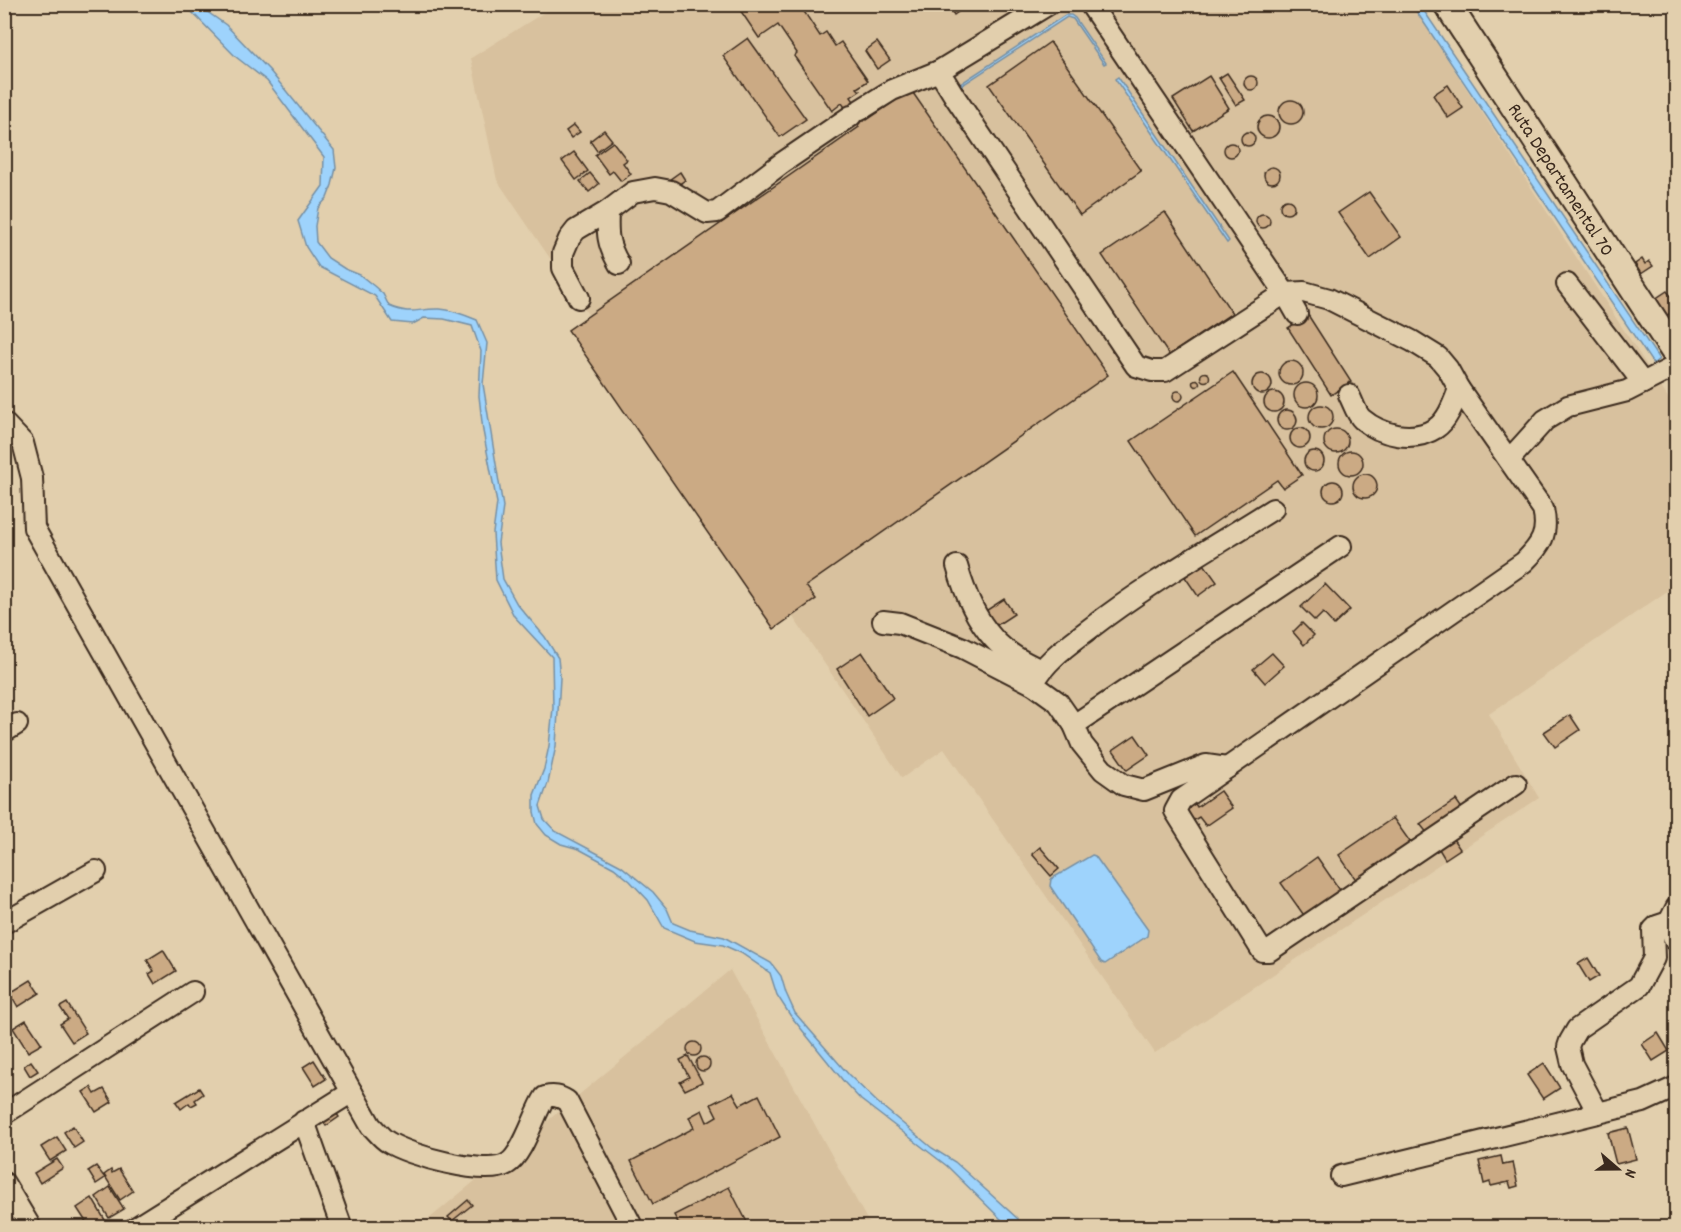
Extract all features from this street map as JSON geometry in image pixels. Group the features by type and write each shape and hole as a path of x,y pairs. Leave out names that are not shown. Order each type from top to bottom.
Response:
{"main road":[{"name":"Ruta Departamental 70","path":"1447,4 1677,354"}],"street":[{"path":"579,298 562,268 563,253 569,239 576,230 608,211 633,192 655,188 671,191 707,213 717,212 782,163 855,113 892,90 939,71 1049,4"},
{"path":"1090,4 1297,314"},
{"path":"939,71 1136,366 1152,371 1165,370 1285,293 1304,292 1329,299 1412,340 1438,357 1543,509 1546,521 1539,547 1524,562 1181,800 1175,811 1262,951 1274,948 1516,784"},
{"path":"608,211 607,237 611,251 619,264"},
{"path":"1567,284 1643,383"},
{"path":"1509,460 1545,420 1568,406 1627,390 1677,366"},
{"path":"1349,395 1360,418 1387,434 1404,435 1425,433 1437,428 1447,416 1459,389"},
{"path":"4,423 23,443 32,478 34,528 371,1126 385,1141 398,1148 445,1162 478,1168 497,1168 507,1164 522,1148 545,1097 553,1095 560,1097 567,1101 633,1227"},
{"path":"1037,677 1053,657 1122,604 1273,509"},
{"path":"1074,725 1341,546"},
{"path":"957,566 965,593 993,638 1037,677 1074,725 1082,744 1103,770 1124,786 1144,790 1206,765 1227,768"},
{"path":"883,621 900,623 1037,677"},
{"path":"4,923 96,871"},
{"path":"1598,1113 1572,1064 1568,1047 1570,1041 1577,1029 1639,986 1654,958 1653,930 1657,926 1674,924"},
{"path":"4,1114 193,992"},
{"path":"1341,1176 1643,1102 1677,1087"},
{"path":"135,1227 352,1092"},
{"path":"304,1121 342,1227"},
{"path":"4,1183 31,1227"}],"shaded area":[{"path":"556,5 1412,5 1676,410 1676,585 1489,714 1539,798 1155,1053 944,749 902,778 497,180 471,58"},
{"path":"730,970 871,1227 418,1228"}],"water":[{"path":"185,5 201,5 226,25 270,71 334,150 336,168 332,185 327,198 318,208 315,226 316,242 328,258 360,275 374,286 383,294 389,306 404,311 445,310 477,320 487,343 483,384 503,507 498,543 503,579 517,604 545,637 558,658 560,678 556,746 548,783 540,806 544,819 555,831 621,866 653,892 667,909 673,923 690,930 724,937 771,963 781,976 795,1013 849,1075 932,1148 955,1162 1018,1219 1023,1227 1009,1227 947,1166 861,1100 790,1015 777,995 770,973 741,953 723,945 695,941 664,928 648,900 630,881 614,868 579,849 561,844 546,835 537,824 534,795 544,769 549,746 553,708 552,657 514,616 496,580 493,533 497,503 483,431 479,396 481,351 472,326 444,319 424,318 413,324 392,322 375,296 319,267 306,247 298,221 323,186 324,157 267,81 236,57"},
{"path":"1412,5 1420,5 1659,359 1653,364"},
{"path":"1065,15 1075,18 1106,63 1104,64 1073,19 1067,17 955,90 954,88"},
{"path":"1118,77 1229,241 1227,243 1115,79"},
{"path":"1092,855 1095,856 1148,930 1147,936 1105,964 1101,962 1050,886 1051,879"}],"building":[{"path":"736,4 805,4 801,7 820,36 826,32 835,46 841,42 868,81 857,88 860,91 851,97 867,120 911,90 1108,375 806,586 816,599 774,629 568,330 859,127 842,103 832,111 794,56 797,53 778,25 759,38"},
{"path":"947,4 969,4 954,15"},
{"path":"748,38 806,119 780,137 723,56"},
{"path":"877,42 890,60 877,69 865,51"},
{"path":"1050,42 1141,171 1080,215 989,85"},
{"path":"1227,73 1245,100 1236,105 1219,78"},
{"path":"1209,76 1229,108 1193,131 1173,99"},
{"path":"1248,76 1254,76 1258,83 1254,90 1248,90 1244,86 1244,80"},
{"path":"1448,85 1463,108 1448,118 1433,95"},
{"path":"1291,100 1299,104 1303,112 1299,120 1291,124 1283,120 1279,112 1283,104"},
{"path":"1264,116 1272,116 1279,123 1279,131 1272,138 1264,138 1257,131 1257,123"},
{"path":"574,125 580,132 571,138 566,131"},
{"path":"604,130 612,140 597,151 590,141"},
{"path":"1245,132 1251,132 1255,139 1251,146 1245,146 1241,142 1241,136"},
{"path":"613,142 627,160 623,163 631,174 621,181 613,171 609,174 595,155"},
{"path":"1228,143 1234,143 1238,150 1234,157 1228,157 1224,153 1224,147"},
{"path":"574,152 588,171 576,180 562,161"},
{"path":"1272,167 1278,169 1280,175 1278,181 1272,183 1266,181 1264,175 1266,169"},
{"path":"680,172 685,180 675,187 669,180"},
{"path":"590,173 599,184 589,192 580,181"},
{"path":"1369,192 1401,237 1370,259 1338,213"},
{"path":"1284,200 1290,200 1294,207 1290,214 1284,214 1280,210 1280,204"},
{"path":"1165,212 1232,313 1169,355 1102,255"},
{"path":"1260,214 1266,214 1270,221 1266,228 1260,228 1256,224 1256,218"},
{"path":"1642,259 1645,264 1649,261 1653,266 1641,274 1635,264"},
{"path":"1667,291 1673,299 1670,302 1675,310 1666,316 1655,299"},
{"path":"1308,315 1351,382 1331,395 1288,328"},
{"path":"1291,361 1299,365 1303,373 1299,381 1291,385 1283,381 1279,373 1283,365"},
{"path":"1205,372 1210,377 1205,382 1200,377"},
{"path":"1233,372 1302,475 1283,488 1277,480 1195,536 1131,441"},
{"path":"1262,374 1269,377 1272,384 1269,391 1262,394 1255,391 1252,384 1255,377"},
{"path":"1196,379 1200,383 1196,387 1192,383"},
{"path":"1306,383 1314,387 1318,395 1314,403 1306,407 1298,403 1294,395 1298,387"},
{"path":"1178,391 1183,396 1178,401 1173,396"},
{"path":"1274,392 1281,395 1284,402 1281,409 1274,412 1267,409 1264,402 1267,395"},
{"path":"1321,405 1329,409 1333,417 1329,425 1321,429 1313,425 1309,417 1313,409"},
{"path":"1287,410 1294,413 1297,420 1294,427 1287,430 1280,427 1277,420 1280,413"},
{"path":"1300,428 1307,431 1310,438 1307,445 1300,448 1293,445 1290,438 1293,431"},
{"path":"1336,429 1344,433 1348,441 1344,449 1336,453 1328,449 1324,441 1328,433"},
{"path":"1314,451 1321,454 1324,461 1321,468 1314,471 1307,468 1304,461 1307,454"},
{"path":"1351,451 1359,455 1363,463 1359,471 1351,475 1343,471 1339,463 1343,455"},
{"path":"1365,474 1370,475 1376,481 1376,491 1370,497 1365,498 1360,497 1354,491 1353,486 1354,481 1360,475"},
{"path":"1333,481 1340,484 1343,491 1340,498 1333,501 1326,498 1323,491 1326,484"},
{"path":"1204,564 1217,582 1198,596 1185,577"},
{"path":"1325,584 1350,610 1334,625 1323,613 1315,621 1301,607"},
{"path":"1004,599 1014,614 991,629 981,614"},
{"path":"1302,623 1314,635 1304,645 1293,632"},
{"path":"862,652 893,698 867,716 837,669"},
{"path":"1272,653 1284,666 1265,683 1253,669"},
{"path":"1570,715 1580,730 1555,747 1544,732"},
{"path":"1135,735 1149,755 1127,770 1113,750"},
{"path":"1220,791 1232,808 1206,826 1199,817 1191,822 1180,807 1192,799 1197,807"},
{"path":"1456,800 1463,810 1428,834 1420,824"},
{"path":"1393,818 1413,846 1359,884 1339,855"},
{"path":"1453,839 1460,849 1445,859 1439,849"},
{"path":"1040,847 1059,869 1051,876 1032,854"},
{"path":"1317,857 1344,896 1308,921 1281,883"},
{"path":"163,950 176,971 155,984 149,974 154,971 147,960"},
{"path":"1588,958 1599,976 1589,982 1578,964"},
{"path":"31,980 40,993 18,1007 10,993"},
{"path":"67,1003 86,1033 72,1042 60,1024 68,1019 60,1007"},
{"path":"26,1020 42,1044 28,1052 13,1028"},
{"path":"1658,1033 1669,1051 1653,1061 1642,1044"},
{"path":"694,1042 699,1044 701,1049 699,1054 694,1056 689,1054 687,1049 689,1044"},
{"path":"688,1056 702,1082 685,1090 680,1082 689,1077 680,1060"},
{"path":"703,1057 708,1059 710,1064 708,1069 703,1071 698,1069 696,1064 698,1059"},
{"path":"314,1060 326,1079 315,1086 303,1067"},
{"path":"31,1061 38,1071 30,1076 24,1066"},
{"path":"1544,1063 1560,1088 1543,1099 1527,1075"},
{"path":"91,1087 95,1094 104,1089 112,1102 96,1112 83,1092"},
{"path":"199,1088 203,1094 195,1100 197,1103 191,1106 189,1103 181,1109 176,1102"},
{"path":"733,1093 740,1105 759,1095 780,1137 653,1204 631,1161 694,1128 689,1117 702,1110 707,1122 717,1116 711,1104"},
{"path":"335,1111 339,1117 326,1126 322,1120"},
{"path":"73,1126 83,1142 74,1148 64,1132"},
{"path":"1628,1128 1636,1159 1616,1164 1608,1133"},
{"path":"57,1137 66,1151 50,1161 41,1147"},
{"path":"1501,1156 1503,1165 1513,1163 1518,1186 1511,1188 1509,1182 1491,1186 1490,1182 1484,1184 1479,1161"},
{"path":"57,1159 63,1168 40,1183 34,1173"},
{"path":"96,1166 105,1178 96,1184 88,1171"},
{"path":"119,1169 133,1191 120,1200 104,1175 111,1170 112,1173"},
{"path":"110,1187 124,1209 109,1218 96,1197"},
{"path":"729,1187 750,1228 681,1228 674,1215"},
{"path":"92,1198 105,1220 90,1228 77,1208"},
{"path":"468,1200 472,1205 452,1221 448,1217"}],"waterway":[{"path":"1671,384 1676,392"}]}
